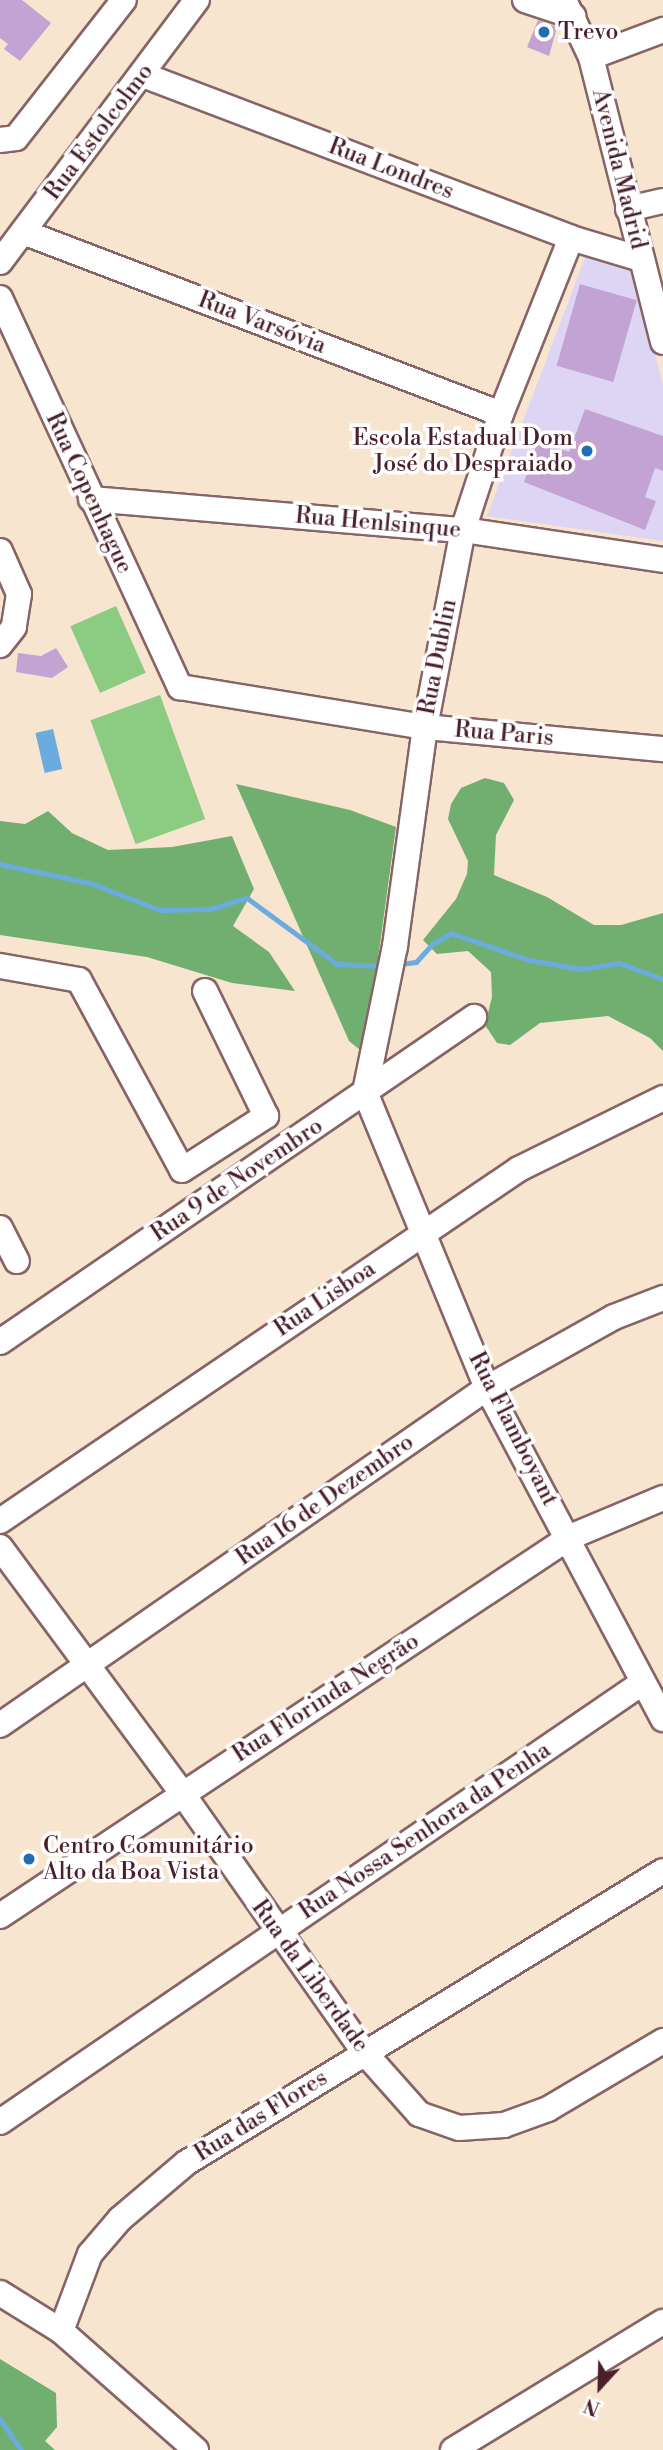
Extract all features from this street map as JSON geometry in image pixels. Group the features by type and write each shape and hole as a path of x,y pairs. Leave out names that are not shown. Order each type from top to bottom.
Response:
{"street":[{"path":"0,140 16,138 124,0"},
{"name":"Rua Estolcolmo","path":"0,262 197,0"},
{"path":"525,0 569,8"},
{"name":"Avenida Madrid","path":"569,8 591,57 663,342"},
{"path":"591,57 663,30"},
{"name":"Rua Londres","path":"143,75 571,238 641,259"},
{"path":"628,209 663,201"},
{"name":"Rua Varsóvia","path":"23,232 501,414"},
{"name":"Rua Dublin","path":"365,1093 395,946 425,727 463,530 501,414 571,238"},
{"name":"Rua Copenhague","path":"3,318 180,687"},
{"name":"Rua Henlsinque","path":"91,499 463,530 663,560"},
{"path":"0,551 14,627 0,645"},
{"name":"Rua Paris","path":"180,687 425,727 663,749"},
{"path":"0,966 79,980 181,1170 266,1116 205,991"},
{"name":"Rua 9 de Novembro","path":"0,1342 474,1017"},
{"name":"Rua Flamboyant","path":"365,1093 425,1231 487,1388 570,1537 642,1683 663,1719"},
{"name":"Rua Lisboa","path":"0,1521 425,1231 530,1163 663,1098"},
{"path":"0,1228 17,1261"},
{"name":"Rua 16 de Dezembro","path":"0,1725 487,1388 614,1317 663,1298"},
{"name":"Rua Florinda Negrão","path":"0,1916 570,1537 663,1498"},
{"name":"Rua da Liberdade","path":"0,1547 182,1793 276,1931 364,2052 419,2114 458,2128 504,2125 548,2109 663,2040"},
{"name":"Rua Nossa Senhora da Penha","path":"0,2122 642,1683"},
{"name":"Rua das Flores","path":"61,2331 90,2254 120,2219 186,2163 663,1871"},
{"path":"0,2293 61,2331 196,2450"},
{"path":"453,2450 663,2322"}],"shaded area":[{"name":"Escola Estadual Dom José do Despraiado","path":"586,255 632,265 663,385 663,541 487,516"}],"green space":[{"path":"116,606 146,673 100,693 70,626"},
{"path":"160,695 205,819 136,844 90,720"},
{"path":"485,778 504,783 514,800 496,835 494,875 547,897 594,925 621,925 663,913 663,1051 650,1038 608,1016 540,1023 510,1045 497,1043 485,1025 492,997 491,972 468,951 437,954 423,940 456,899 467,874 468,861 448,819 451,804 461,788"},
{"path":"236,784 350,810 396,827 365,1054 349,1041"},
{"path":"48,811 72,833 108,850 172,847 232,836 254,889 233,926 269,952 295,991 232,983 147,957 0,935 0,821 25,824"},
{"path":"0,2359 56,2393 57,2427 45,2441 55,2450 0,2450"}],"water":[{"path":"53,729 62,769 45,773 35,733"}],"building":[{"path":"0,0 22,0 51,23 20,61 4,49 8,44 0,38"},
{"name":"Trevo","path":"538,20 557,27 549,56 527,47"},
{"path":"580,284 637,300 613,382 557,366"},
{"path":"585,409 663,436 663,471 655,468 645,497 656,501 645,530 524,482 538,441 569,452"},
{"path":"56,648 68,667 52,678 16,672 18,653 41,656"}],"waterway":[{"path":"0,864 90,883 160,910 210,909 247,898 337,964 383,966"},
{"path":"400,964 416,962 432,944 451,933 529,960 581,969 619,963 663,979"},
{"path":"0,2419 21,2450"}],"place":[{"name":"Trevo","path":"544,32"},
{"name":"Escola Estadual Dom José do Despraiado","path":"587,451"},
{"name":"Centro Comunitário Alto da Boa Vista","path":"29,1859"}]}
